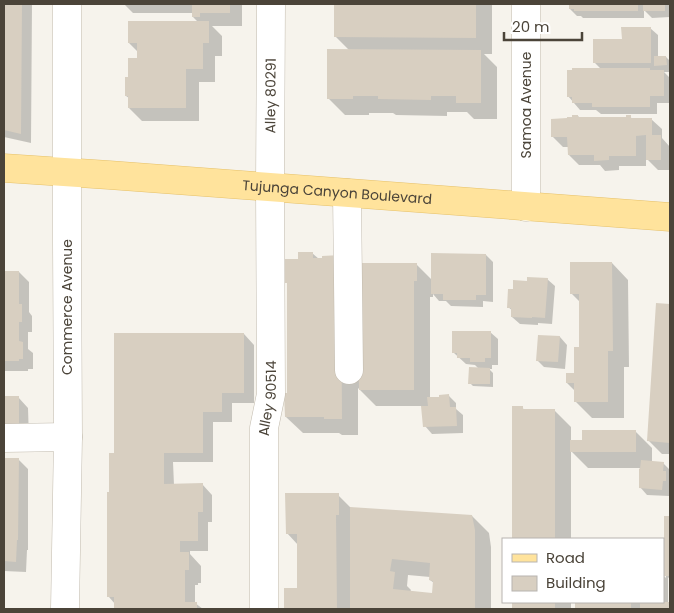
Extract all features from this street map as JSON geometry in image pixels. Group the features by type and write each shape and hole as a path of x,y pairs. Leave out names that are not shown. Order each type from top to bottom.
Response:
{"main road":[{"name":"Tujunga Canyon Boulevard","path":"4,168 670,217"}],"street":[{"name":"Commerce Avenue","path":"65,609 68,437 67,4"},
{"name":"Alley 80291","path":"270,187 271,4"},
{"name":"Samoa Avenue","path":"526,4 526,207"},
{"name":"Alley 90514","path":"264,609 264,428 271,394 270,187"},
{"path":"347,193 349,370"},
{"path":"4,438 68,437"}],"building":[{"path":"4,4 22,4 21,134 4,130"},
{"path":"192,4 230,4 230,13 200,13 200,17 192,17"},
{"path":"334,4 476,4 476,38 334,37"},
{"path":"569,4 638,4 638,11 574,11 574,9 569,9"},
{"path":"643,4 665,4 665,11 643,11"},
{"path":"128,21 209,21 209,43 203,43 203,69 186,69 186,108 128,108 128,96 125,96 125,77 128,77 128,58 137,58 137,43 128,43"},
{"path":"621,27 651,27 651,63 593,63 593,39 622,39"},
{"path":"327,49 481,50 481,103 456,103 456,96 431,96 431,100 378,99 378,96 353,96 353,99 327,99"},
{"path":"654,56 666,56 667,65 654,66"},
{"path":"572,68 650,68 650,70 664,70 664,96 650,96 650,107 592,107 592,103 572,103 572,97 567,97 567,70 572,70"},
{"path":"572,115 578,115 578,117 626,117 626,115 631,115 631,118 652,118 652,135 661,135 661,160 646,160 646,135 636,136 636,156 609,156 609,160 594,161 594,155 568,155 567,137 551,137 551,119 567,118 572,117"},
{"path":"298,252 313,252 313,258 341,255 342,419 285,417 284,393 287,393 287,283 285,283 285,259 298,259"},
{"path":"431,253 486,254 486,295 476,295 476,300 443,300 443,294 431,294"},
{"path":"570,262 612,262 613,351 608,351 608,402 574,402 574,383 566,383 566,373 574,373 574,347 579,347 579,294 570,294"},
{"path":"356,263 417,263 417,281 414,281 414,390 359,390 358,284"},
{"path":"4,271 19,271 19,304 22,304 22,322 19,322 19,341 23,342 23,359 19,359 19,361 4,361"},
{"path":"527,277 548,278 545,318 511,317 511,308 507,308 508,289 513,289 513,280 527,281"},
{"path":"656,303 670,304 670,443 647,441"},
{"path":"452,331 491,331 491,358 485,358 485,362 470,362 470,358 457,358 457,353 452,353"},
{"path":"114,333 244,333 244,393 222,393 222,412 203,412 203,453 164,453 164,484 203,483 203,512 198,512 198,541 180,541 180,552 189,552 189,570 185,570 185,602 197,602 197,609 114,609 114,597 107,597 107,492 109,492 109,453 114,453"},
{"path":"538,335 560,336 558,362 536,361"},
{"path":"469,367 490,368 490,384 468,384"},
{"path":"449,394 450,407 456,407 457,426 423,427 421,406 428,406 427,397 439,397 439,395"},
{"path":"4,396 19,396 19,429 4,429"},
{"path":"512,406 523,406 523,409 555,409 555,538 512,538"},
{"path":"582,430 636,430 636,452 570,452 570,440 582,440"},
{"path":"4,458 19,458 16,562 4,561"},
{"path":"641,460 664,462 663,471 666,471 666,481 663,481 662,490 639,488"},
{"path":"285,493 339,493 339,515 336,515 337,609 284,609 284,588 297,588 297,534 286,534"},
{"path":"350,507 472,515 475,530 475,609 350,609","holes":["392,559 430,563 429,580 433,581 432,593 393,589 395,572 390,571"]},
{"path":"664,516 670,516 670,576 664,576"},
{"path":"670,602 670,608 640,609 640,603"},
{"path":"512,603 555,603 555,609 512,609"},
{"path":"575,603 631,603 631,609 575,609"}]}
